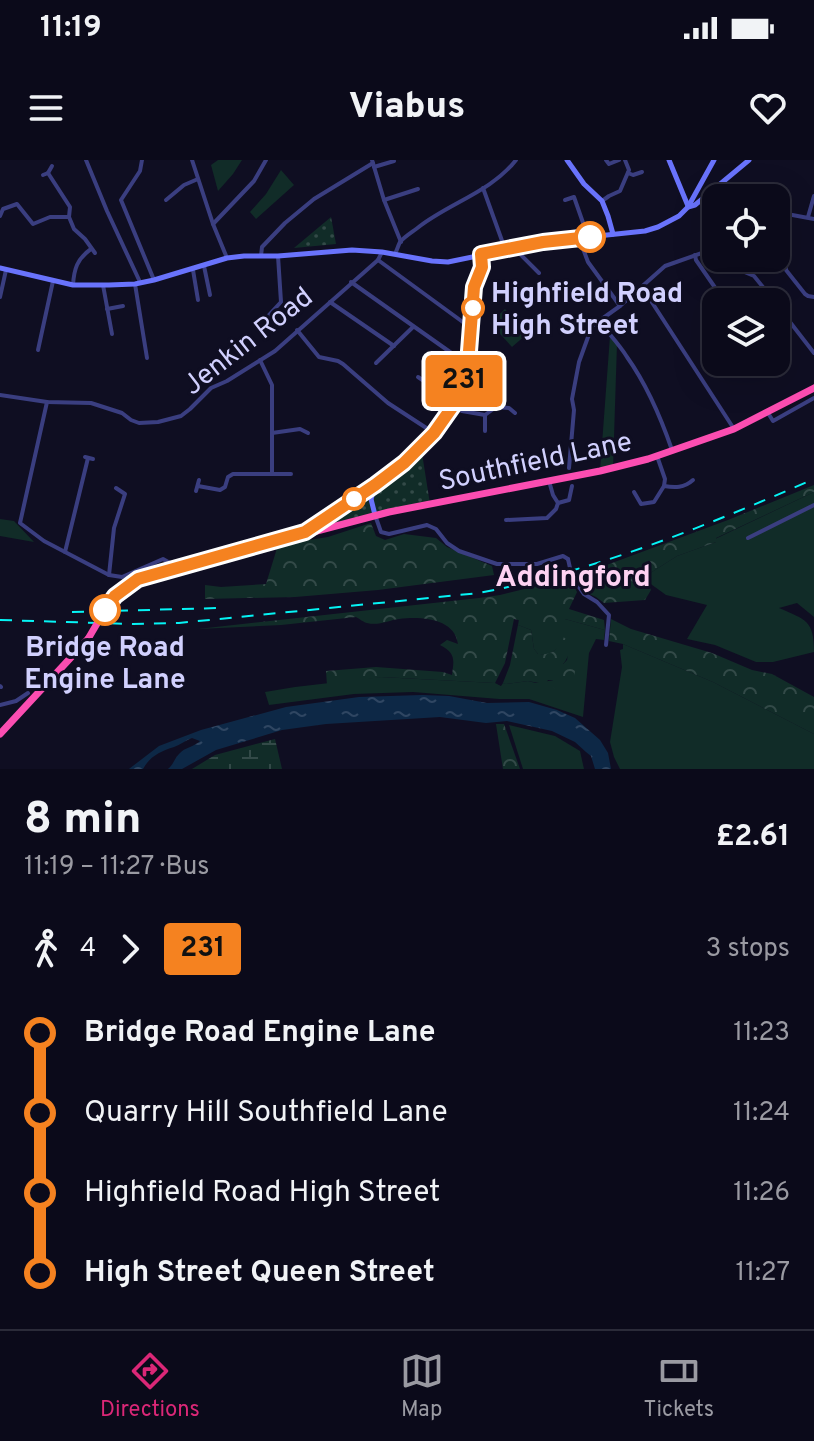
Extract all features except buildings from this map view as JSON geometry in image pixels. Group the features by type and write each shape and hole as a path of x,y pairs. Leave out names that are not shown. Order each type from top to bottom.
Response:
{"highway":[{"name":"Southfield Lane","path":"0,734 88,639 115,596 138,579 375,515 619,467 673,452 734,429 814,388"}],"main road":[{"path":"567,160 584,184 602,201 613,234"},
{"path":"669,160 688,207"},
{"path":"3,269 73,285 103,285 154,280 227,258 352,250 448,262 550,241 650,230 679,216 688,207 714,160"},
{"path":"721,184 749,160"},
{"path":"688,207 702,200"},
{"path":"305,532 404,463 434,433 454,404 468,364 474,287 482,267 481,254"},
{"path":"375,485 371,499 375,515"}],"street":[{"path":"86,160 138,283 147,358"},
{"path":"142,160 140,171 121,200 154,280"},
{"path":"192,160 227,258"},
{"path":"213,224 254,181 266,160"},
{"path":"395,254 401,242 431,218 483,188 516,160"},
{"path":"602,201 620,191 629,170 622,160 609,164 606,160"},
{"path":"261,256 262,247 314,199 373,163 394,161"},
{"path":"373,163 401,242"},
{"path":"52,166 45,174 70,207 69,217 74,229 93,251 77,263 73,285"},
{"path":"628,173 642,172"},
{"path":"166,200 184,185 198,179"},
{"path":"483,188 505,249"},
{"path":"384,200 418,189"},
{"path":"790,214 811,218 814,196"},
{"path":"565,200 574,197 588,237"},
{"path":"0,216 1,207 17,204 33,224 32,231"},
{"path":"33,224 50,217 69,217"},
{"path":"579,238 588,262 620,306"},
{"path":"513,248 539,273"},
{"name":"Jenkin Road","path":"0,395 47,402 91,403 122,413 131,420 147,423 181,416 211,388 275,351 378,260 382,252"},
{"path":"569,468 574,410 572,399 579,362 590,329 665,266 702,253"},
{"path":"695,255 717,288"},
{"path":"268,316 281,302 278,256"},
{"path":"378,260 471,328"},
{"path":"204,266 210,295"},
{"path":"0,297 3,269"},
{"path":"193,270 198,300"},
{"path":"744,272 754,276 763,288"},
{"path":"787,272 805,294 814,297"},
{"path":"38,350 53,281"},
{"path":"351,282 468,364"},
{"path":"103,285 112,334"},
{"path":"641,286 734,429"},
{"path":"330,302 394,346"},
{"path":"107,309 123,306"},
{"path":"599,321 635,368 659,412 673,452"},
{"path":"790,322 814,353"},
{"path":"376,363 413,327"},
{"path":"297,330 319,357 343,364 388,403 434,433"},
{"path":"260,360 272,385 272,474"},
{"path":"418,377 431,382 462,411 485,415 496,407 509,408 515,413"},
{"name":"Southfield Lane","path":"768,413 773,421 814,398"},
{"path":"509,408 512,401"},
{"path":"47,402 20,523 44,541 109,575 122,577 163,559 174,568"},
{"path":"485,415 485,431"},
{"path":"272,433 300,429 308,433"},
{"path":"634,492 641,504 654,502 665,479 657,456"},
{"path":"65,552 89,458"},
{"path":"199,480 197,488 220,490 233,474 291,474"},
{"path":"664,486 678,488 693,480"},
{"path":"506,520 547,518 558,503 549,481"},
{"path":"558,503 569,500 572,486"},
{"path":"109,575 114,528 125,494 116,488"},
{"path":"748,538 814,505"},
{"path":"375,515 381,532 389,534 427,525 436,529 447,543 459,551 497,564 537,564 563,556 568,559 572,577 584,594 609,615 606,645"},
{"path":"0,705 16,701 28,693"}],"green space":[{"path":"218,160 242,160 218,191 211,165"},
{"path":"281,170 294,185 256,219 250,212"},
{"path":"331,217 336,244 294,248"},
{"path":"505,309 527,334 512,347 490,323"},
{"path":"610,336 617,344 613,468 600,471"},
{"path":"421,447 430,504 305,532 375,485"},
{"path":"814,485 814,492 716,538 716,542 677,556 647,575 651,590 645,600 604,603 585,592 577,576 728,520"},
{"path":"814,492 814,617 797,603 779,608 807,622 814,652 773,662 756,662 715,645 687,639 707,605 666,595 648,582 647,575 677,556 716,542 715,539"},
{"path":"0,519 14,521 34,542 0,536"},
{"path":"371,523 376,536 385,540 404,534 436,538 447,547 492,566 494,575 295,597 205,599 205,585 266,584 278,545 328,537"},
{"path":"570,578 577,592 569,609 604,620 605,630 565,619 560,630 514,619 505,663 495,683 382,677 327,685 326,671 376,667 452,675 453,657 440,645 447,640 458,644 455,635 444,624 426,619 407,618 371,624 356,617 198,629 479,598"},
{"path":"519,619 565,619 605,630 604,640 596,639 589,653 583,717 529,699 413,692 354,694 269,705 265,692 381,677 495,683 501,686 503,683 554,680 567,660 568,652 558,648 548,655 538,654 534,649 531,630 518,625"},
{"path":"611,619 631,629 772,674 814,697 814,734 713,682 609,641"},
{"path":"518,625 531,630 534,649 538,654 551,653 562,637 568,639 569,653 563,664 575,670 570,691 562,693 553,687 553,680 545,684 528,681 503,683"},
{"path":"623,644 713,682 814,734 814,769 620,769 610,742"},
{"path":"496,724 504,724 520,769 503,769"},
{"path":"509,725 555,736 580,751 584,769 523,769"},
{"path":"275,739 282,769 192,769 215,755"}],"water":[{"path":"422,695 487,703 529,702 557,710 575,718 600,740 608,753 611,769 595,769 591,756 575,742 552,731 507,721 486,723 440,717 282,730 216,750 182,769 168,769 181,752 200,741 192,738 156,755 143,769 129,769 159,746 201,730 286,707 359,697"}],"railway":[{"path":"0,620 179,623 479,593 607,560 732,514 814,479"},
{"path":"72,612 220,608"}],"bus line":[{"name":"231","path":"105,610 115,596 138,579 305,532 404,463 434,433 453,406 463,384 468,364 474,287 482,267 481,254 590,237"}],"place":[{"name":"Highfield Road High Street","path":"473,308"},
{"name":"Bridge Road Engine Lane","path":"105,610"}],"district":[{"name":"Addingford","path":"573,576"}]}
